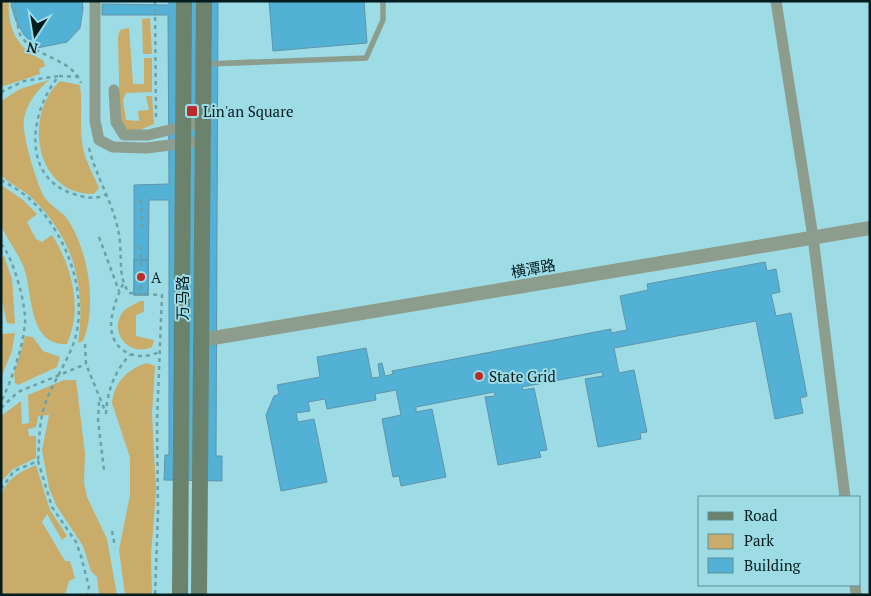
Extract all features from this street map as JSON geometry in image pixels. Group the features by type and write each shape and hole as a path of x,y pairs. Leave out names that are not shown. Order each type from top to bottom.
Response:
{"main road":[{"name":"万马路","path":"180,595 184,1"},
{"name":"万马路","path":"199,595 204,1"}],"street":[{"path":"95,1 95,122 99,140 113,147 146,148 183,135 203,122"},
{"path":"776,1 813,237 845,496"},
{"path":"114,90 116,122 124,135 183,135 202,141"},
{"name":"横潭路","path":"201,340 870,228"}],"lane":[{"path":"203,64 366,58 383,20 383,1"}],"path":[{"path":"16,1 14,6 20,35 32,46 79,76 82,85"},
{"path":"148,135 157,118 155,1"},
{"path":"1,92 24,81 58,76 79,76"},
{"path":"58,76 50,86 42,103 35,126 35,150 38,161 47,178 67,192 98,198 107,194"},
{"path":"86,139 96,170 107,194 119,236 119,271 123,284 129,293 162,295 156,420 158,513 155,595"},
{"path":"1,180 33,201 48,221 68,258 77,295 78,324 73,345 43,412 38,461 52,506 76,542 89,587 87,595"},
{"path":"142,200 142,229"},
{"path":"99,237 120,291"},
{"path":"1,244 8,250 14,265 26,323 8,387 1,402"},
{"path":"141,246 141,294"},
{"path":"123,284 111,327 118,345 130,355 147,358 159,352"},
{"path":"85,344 86,364 99,401 106,413 115,377 121,364 130,355"},
{"path":"1,408 18,392 86,364"},
{"path":"99,401 98,420 104,470"},
{"path":"1,489 14,472 38,461"},
{"path":"112,531 115,547"}],"green space":[{"path":"1,1 9,1 10,20 16,37 34,56 43,60 45,66 39,69 40,74 1,87"},
{"path":"150,18 152,54 143,54 142,19"},
{"path":"129,28 133,84 144,84 144,58 152,58 152,92 126,93 123,100 126,120 139,121 138,111 149,110 146,96 152,96 154,124 137,131 124,130 120,120 118,37 120,30"},
{"path":"49,80 30,102 25,112 24,125 30,156 43,195 65,216 80,243 85,260 90,294 90,311 83,341 78,343 80,302 78,283 74,264 67,247 58,230 32,198 1,175 1,101 20,89"},
{"path":"60,81 80,85 83,148 99,188 94,194 74,191 59,182 48,168 41,151 39,132 41,113 48,96"},
{"path":"1,185 23,200 37,214 27,222 36,239 42,242 52,235 65,260 70,274 75,302 72,330 67,344 54,342 45,337 34,316 24,268 1,224"},
{"path":"4,256 12,279 15,324 7,323 1,296 1,258"},
{"path":"140,301 144,301 144,312 136,315 136,336 154,340 152,347 143,350 134,349 127,345 119,332 118,324 120,316 126,309"},
{"path":"15,333 12,351 1,378 2,334"},
{"path":"25,336 33,337 43,351 60,357 57,367 18,385 15,383 14,374"},
{"path":"147,363 155,366 152,414 156,491 151,556 152,595 125,595 119,550 130,495 130,458 112,403 113,395 123,377"},
{"path":"64,380 76,380 85,453 84,483 87,497 107,539 117,595 99,595 97,577 91,571 83,546 56,505 49,488 42,450 49,415 38,416 36,427 28,429 29,436 36,436 36,458 13,469 1,482 1,416 21,401 22,424 29,423 28,395"},
{"path":"36,465 50,510 67,536 62,540 47,514 42,522 65,561 70,561 75,578 69,581 65,595 1,595 3,490 17,474"}],"building":[{"path":"12,1 82,1 83,8 80,28 67,42 37,48 24,35 16,21 11,5"},
{"name":"Lin'an Square","path":"169,1 218,1 216,456 222,456 222,481 164,480 165,455 169,455 169,200 149,200 148,295 134,295 134,185 169,184 168,15 102,15 102,4 169,5"},
{"path":"269,1 364,1 367,43 273,51"},
{"name":"A","path":"134,260 148,260 148,295 134,295"},
{"name":"State Grid","path":"765,262 767,271 776,269 780,292 771,294 776,316 791,313 807,396 800,398 803,413 775,419 756,321 614,348 619,373 634,370 647,432 640,433 641,439 598,447 585,379 603,376 602,372 522,387 523,390 534,388 547,450 539,451 541,457 498,465 485,397 495,396 494,392 416,407 416,412 432,409 446,477 401,486 399,476 393,477 382,419 401,415 396,390 375,394 376,400 327,409 325,399 308,402 310,411 296,413 298,422 314,419 327,482 281,491 266,415 274,396 279,394 277,385 320,377 317,357 366,348 372,378 380,377 378,364 382,363 385,376 393,374 392,371 611,329 611,333 627,330 620,296 648,290 647,284"}],"place":[{"name":"Lin'an Square","path":"192,111"},
{"name":"A","path":"141,277"},
{"name":"State Grid","path":"479,376"}]}
